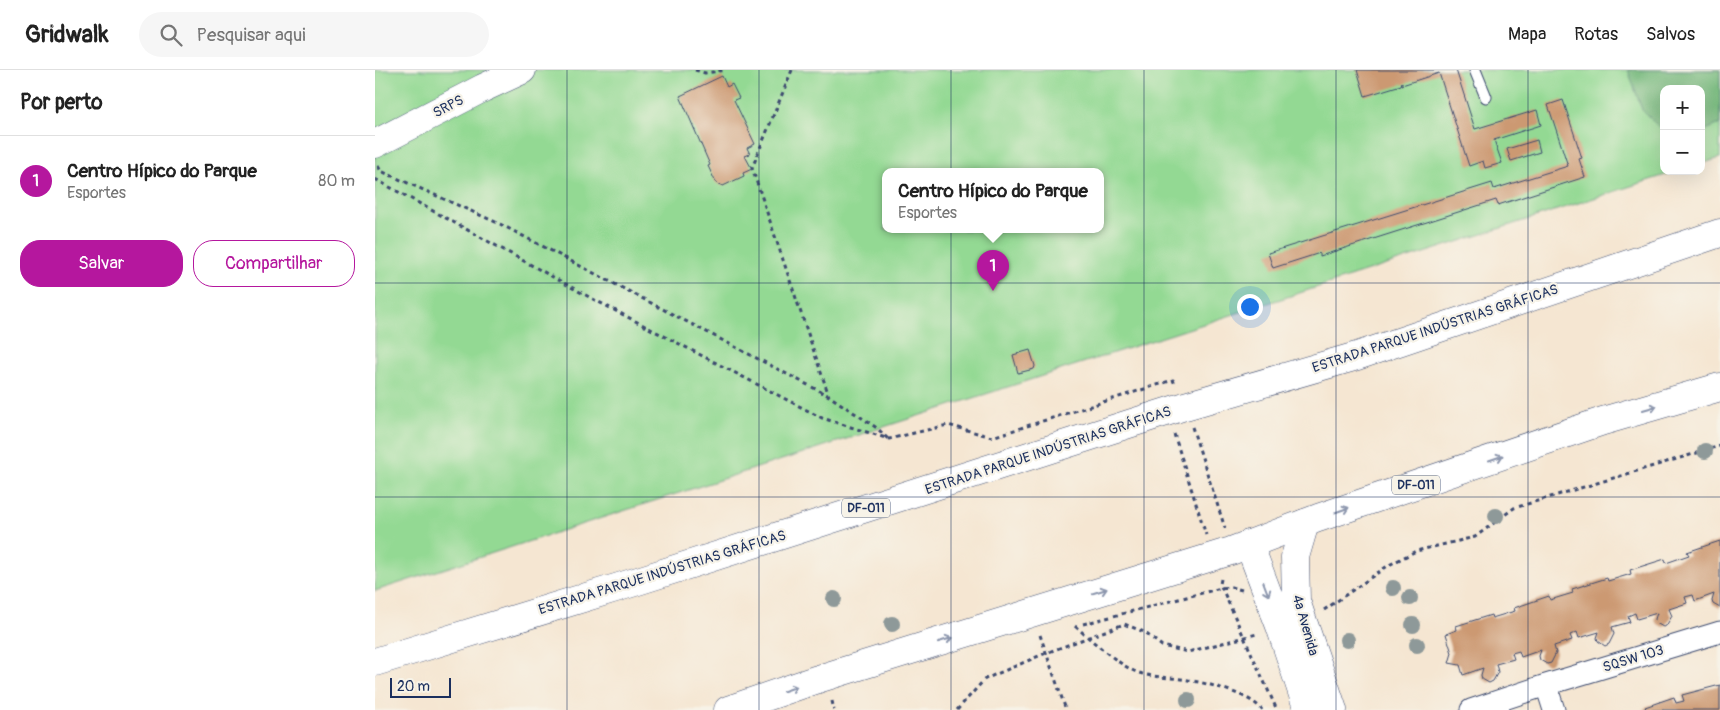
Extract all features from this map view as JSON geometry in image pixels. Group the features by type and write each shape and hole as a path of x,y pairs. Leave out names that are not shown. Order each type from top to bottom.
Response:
{"main road":[{"name":"SRPS","path":"375,144 483,88 523,70"},
{"name":"ESTRADA PARQUE INDÚSTRIAS GRÁFICAS","path":"375,662 619,587 1185,406 1357,356 1720,233"},
{"name":"DF-011","path":"728,710 818,679 1240,547 1603,421 1720,387"},
{"name":"4ª Avenida","path":"1291,624 1296,601 1295,557 1305,524"},
{"name":"4ª Avenida","path":"1240,547 1291,624 1307,672"},
{"path":"1307,672 1308,710"},
{"path":"1307,672 1333,710"}],"street":[{"name":"SQSW 103","path":"1471,710 1720,632"},
{"path":"1546,685 1554,710"}],"lane":[{"path":"1475,70 1486,97"}],"path":[{"path":"695,70 705,73 726,70"},
{"path":"792,70 752,168 829,396"},
{"path":"375,161 381,171 500,224 829,396 877,428 889,439"},
{"path":"375,179 591,298 821,418 889,439 948,426 992,437 1173,380 1185,406 1223,524 1240,547 1241,590"},
{"path":"1185,406 1173,429 1207,541 1240,547"},
{"path":"957,710 985,679 1046,653 1124,624 1144,632 1162,646 1187,652 1245,638 1291,624 1314,616 1389,565 1416,552 1475,537 1514,508 1720,446"},
{"path":"1240,547 1219,584 1277,710"},
{"path":"1067,628 1221,588 1231,587 1247,593"},
{"path":"1075,626 1134,671 1189,680 1246,697 1262,710"},
{"path":"1031,637 1049,632"},
{"path":"1040,634 1066,710"},
{"path":"825,703 841,698"},
{"path":"832,701 834,710"}],"green space":[{"path":"375,70 1720,70 1720,158 1705,163 1705,85 1660,85 1660,175 1666,175 375,591"},
{"path":"1628,70 1720,70 1720,124 1705,130 1705,85 1660,85 1660,128 1642,110"}],"building":[{"path":"1357,70 1456,70 1475,129 1537,110 1541,125 1494,140 1502,163 1485,168 1483,161 1469,166 1439,73 1402,85 1402,82 1401,85 1365,96"},
{"path":"722,76 727,87 732,84 739,98 734,100 755,144 747,148 750,154 745,156 752,169 743,173 744,176 723,186 716,183 680,96"},
{"path":"1563,100 1582,158 1579,159 1585,177 1498,205 1496,200 1320,256 1320,253 1273,268 1268,253 1492,183 1494,189 1568,166 1548,105"},
{"path":"1537,140 1540,152 1511,161 1507,149"},
{"path":"1030,350 1035,366 1034,369 1018,373 1013,355"},
{"path":"1720,541 1720,608 1713,604 1714,594 1695,601 1693,595 1685,597 1687,603 1669,609 1672,616 1666,626 1663,627 1656,623 1657,613 1637,619 1635,613 1628,616 1630,622 1612,627 1614,634 1609,644 1605,646 1598,641 1599,632 1579,638 1577,632 1570,635 1572,640 1554,646 1556,653 1551,663 1547,664 1540,660 1541,650 1521,657 1519,651 1512,653 1514,659 1496,664 1498,672 1493,681 1489,683 1482,679 1483,668 1463,675 1460,665 1449,663 1452,653 1446,634 1457,630 1456,626 1491,615 1492,618 1515,611 1514,608 1549,596 1550,600 1573,593 1572,589 1607,578 1608,581 1631,574 1630,570 1665,559 1666,563 1689,555 1687,552"},
{"path":"1720,685 1720,710 1642,710 1645,707 1674,697 1676,703 1684,701 1682,695"}],"place":[{"name":"Centro Hípico do Parque","path":"993,291"}]}
